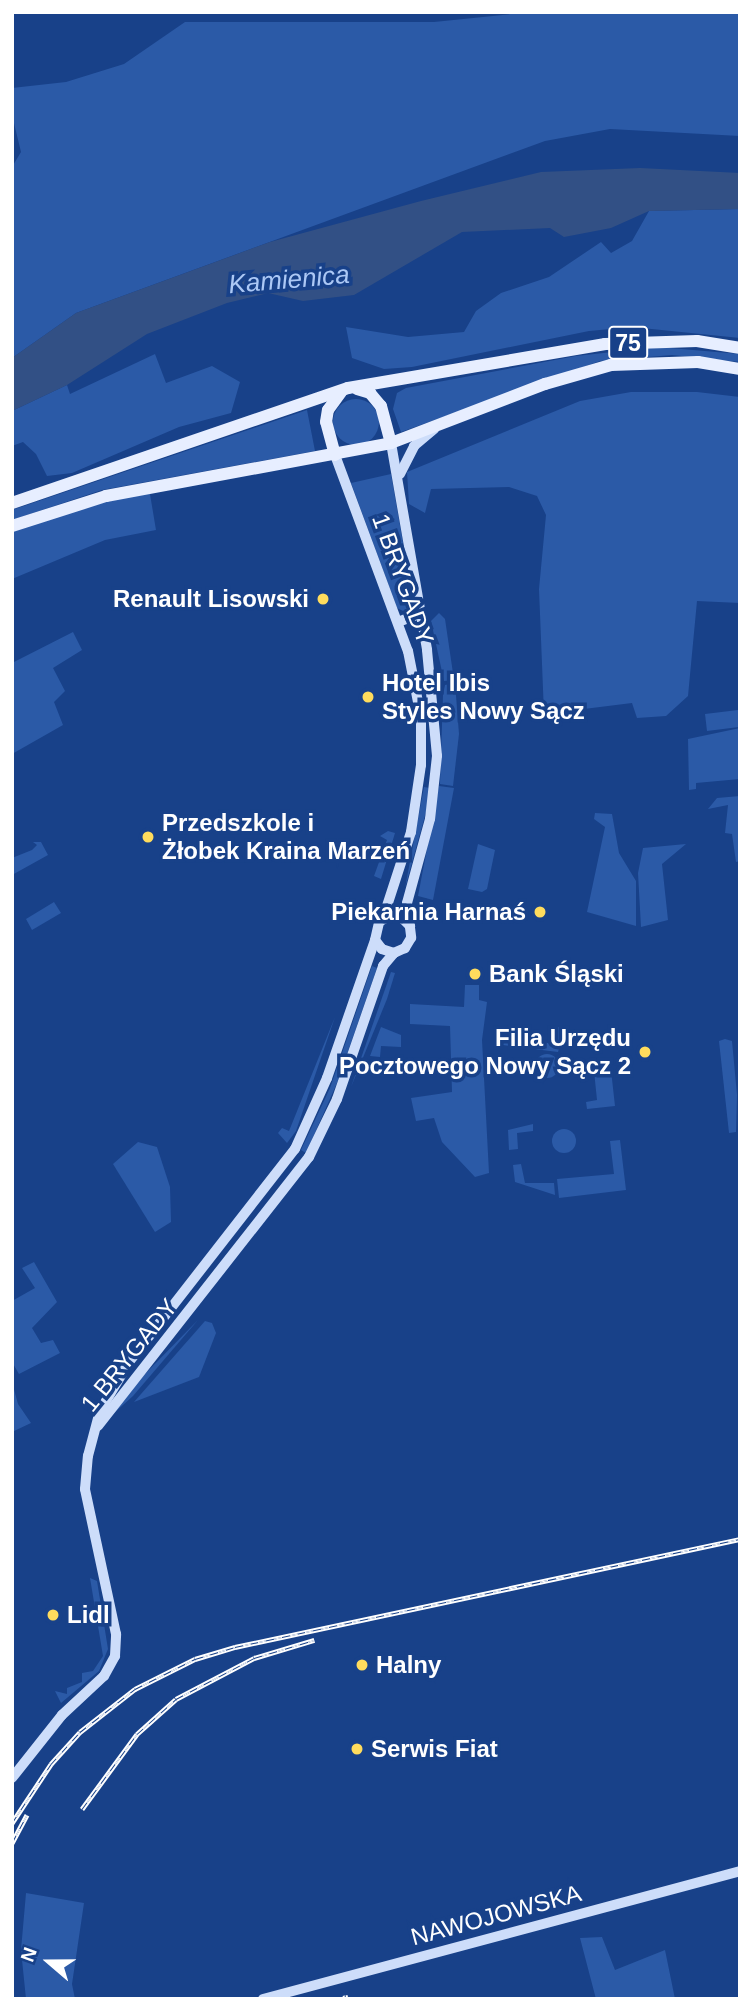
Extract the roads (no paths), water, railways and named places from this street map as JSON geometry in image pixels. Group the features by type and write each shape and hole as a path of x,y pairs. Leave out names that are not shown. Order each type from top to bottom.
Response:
{"main road":[{"name":"75","path":"12,503 348,388 605,344 697,341 740,348"},
{"name":"75","path":"12,526 106,496 391,443 434,429 545,384 611,365 698,362 740,369"},
{"path":"348,388 375,397 391,443"},
{"name":"1 BRYGADY","path":"335,455 326,422 328,410 348,388"}],"street":[{"path":"399,484 402,464 434,429"},
{"name":"1 BRYGADY","path":"391,443 421,613 437,756 430,819 409,892 410,926"},
{"name":"1 BRYGADY","path":"335,455 398,622 416,678 421,765 411,832 383,918"},
{"path":"398,622 421,613"},
{"path":"401,917 410,926 409,943 394,953 382,949 375,940 376,928 383,918 401,917"},
{"name":"1 BRYGADY","path":"93,1432 129,1362 295,1149 327,1078 375,940"},
{"name":"1 BRYGADY","path":"93,1432 199,1301 309,1157 337,1099 383,967 394,953"},
{"path":"186,1291 199,1301"},
{"path":"12,1778 62,1715 104,1676 115,1656 116,1634 86,1496 93,1432"},
{"name":"NAWOJOWSKA","path":"263,1999 740,1871"}],"water":[{"name":"Kamienica","path":"640,168 740,173 740,209 649,211 611,228 564,237 550,228 462,232 354,295 303,301 268,293 227,303 147,334 67,385 12,411 12,358 76,313 270,242 421,201 541,172"}],"railway":[{"path":"12,1823 51,1764 80,1732 135,1689 195,1659 235,1647 740,1539"},
{"path":"82,1809 137,1734 176,1699 254,1658 314,1640"},
{"path":"12,1843 27,1815"},
{"path":"345,1995 346,1999"}],"place":[{"name":"Renault Lisowski","path":"323,599"},
{"name":"Hotel Ibis Styles Nowy Sącz","path":"368,697"},
{"name":"Przedszkole i Żłobek Kraina Marzeń","path":"148,837"},
{"name":"Piekarnia Harnaś","path":"540,912"},
{"name":"Bank Śląski","path":"475,974"},
{"name":"Filia Urzędu Pocztowego Nowy Sącz 2","path":"645,1052"},
{"name":"Lidl","path":"53,1615"},
{"name":"Halny","path":"362,1665"},
{"name":"Serwis Fiat","path":"357,1749"}]}
